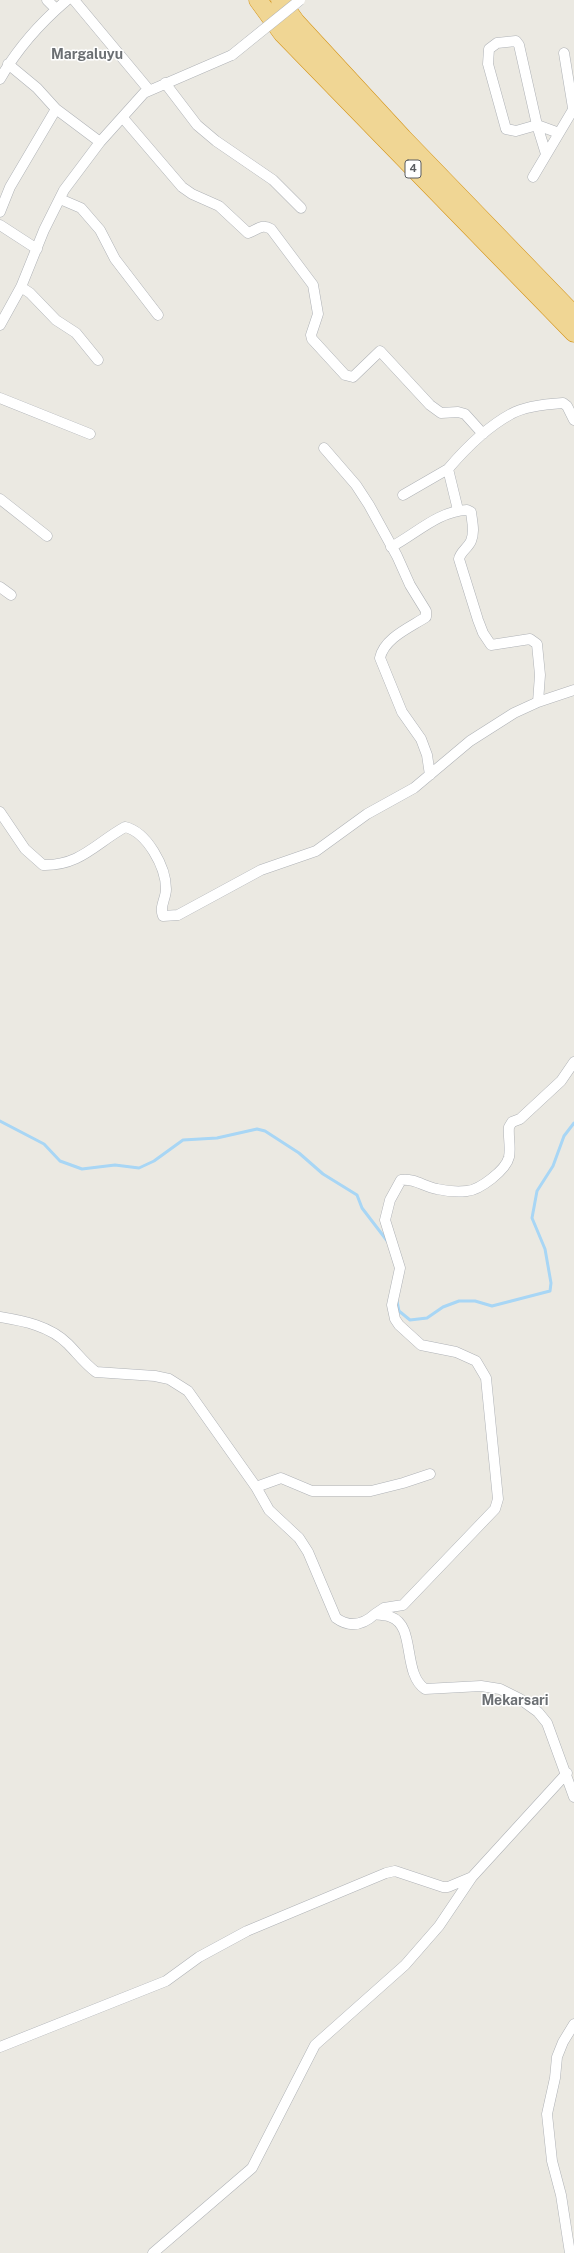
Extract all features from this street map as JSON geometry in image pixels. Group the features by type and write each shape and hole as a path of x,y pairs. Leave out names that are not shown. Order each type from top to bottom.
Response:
{"highway":[{"name":"4","path":"258,0 282,33 574,333"},
{"name":"4","path":"280,0 296,22 403,138 574,315"}],"street":[{"path":"47,0 56,9"},
{"path":"0,79 8,64 35,29 66,0"},
{"path":"74,0 149,90"},
{"path":"0,325 21,287 64,190 100,142 123,118 137,99 149,90 232,54 300,0"},
{"path":"546,154 537,125 519,45 516,41 497,43 488,49 488,64 506,129 509,131 537,125 559,133"},
{"path":"533,177 574,108 572,81 564,53"},
{"path":"8,64 37,88 56,109 100,142"},
{"path":"164,83 196,125 216,141 272,180 301,208"},
{"path":"0,212 10,187 56,109"},
{"path":"123,118 182,187 192,194 219,206 248,233 261,226 271,228 313,285 318,314 311,336 312,339 345,375 353,377 380,351 430,405 441,413 458,412 464,414 483,434"},
{"path":"60,199 80,208 100,230 115,259 158,315"},
{"path":"0,225 37,249"},
{"path":"21,287 30,293 56,320 76,333 98,360"},
{"path":"0,398 90,434"},
{"path":"403,495 448,470 464,450 511,413 554,403 562,403 567,406 574,420"},
{"path":"324,448 356,485 391,547 410,585 426,611 426,618 388,643 381,650 380,658 402,712 421,739 427,755 430,775"},
{"path":"448,470 458,510"},
{"path":"0,499 47,536"},
{"path":"391,547 430,522 458,510 467,510 471,512 473,533 471,541 459,556 459,562 483,633 491,645 494,646 530,639 534,641 539,660 538,702"},
{"path":"0,587 11,595"},
{"path":"0,812 25,849 43,866 77,859 96,848 121,830 125,828 132,829 140,834 160,862 163,869 166,891 161,910 163,916 178,915 261,870 316,851 367,814 414,788 470,741 514,713 538,702 574,690"},
{"path":"0,1317 31,1323 49,1330 67,1343 96,1372 155,1376 169,1380 188,1391 256,1487 269,1510 299,1538 305,1547 336,1618 344,1624 351,1625 368,1621 384,1608 403,1605 495,1509 498,1500 486,1378 476,1361 456,1352 421,1345 399,1326 392,1304 400,1268 385,1220 390,1200 402,1180 410,1179 436,1189 468,1192 482,1186 500,1172 509,1159 509,1127 561,1081 574,1062"},
{"path":"256,1487 282,1478 312,1492 371,1491 430,1474"},
{"path":"376,1614 392,1617 402,1627 410,1652 412,1674 418,1684 425,1689 439,1690 481,1686 500,1689 520,1699 538,1712 547,1724 567,1773 574,1797"},
{"path":"153,2253 252,2168 314,2045 405,1965 438,1926 472,1877 567,1773"},
{"path":"0,2047 166,1981 199,1956 247,1931 386,1873 395,1871 443,1887 448,1887 472,1877"},
{"path":"570,2253 561,2195 552,2161 547,2114 555,2078 557,2057 563,2042 574,2024"}],"waterway":[{"path":"0,1121 44,1144 60,1161 82,1169 115,1165 139,1168 154,1161 183,1140 217,1138 257,1129 265,1131 299,1153 323,1174 357,1195 362,1208 388,1242"},
{"path":"397,1301 399,1311 410,1320 427,1318 443,1307 459,1301 475,1301 492,1306 550,1291 551,1283 545,1249 532,1218 537,1191 553,1166 564,1136 574,1123"}],"district":[{"name":"Margaluyu","path":"87,55"},
{"name":"Mekarsari","path":"515,1701"}]}
